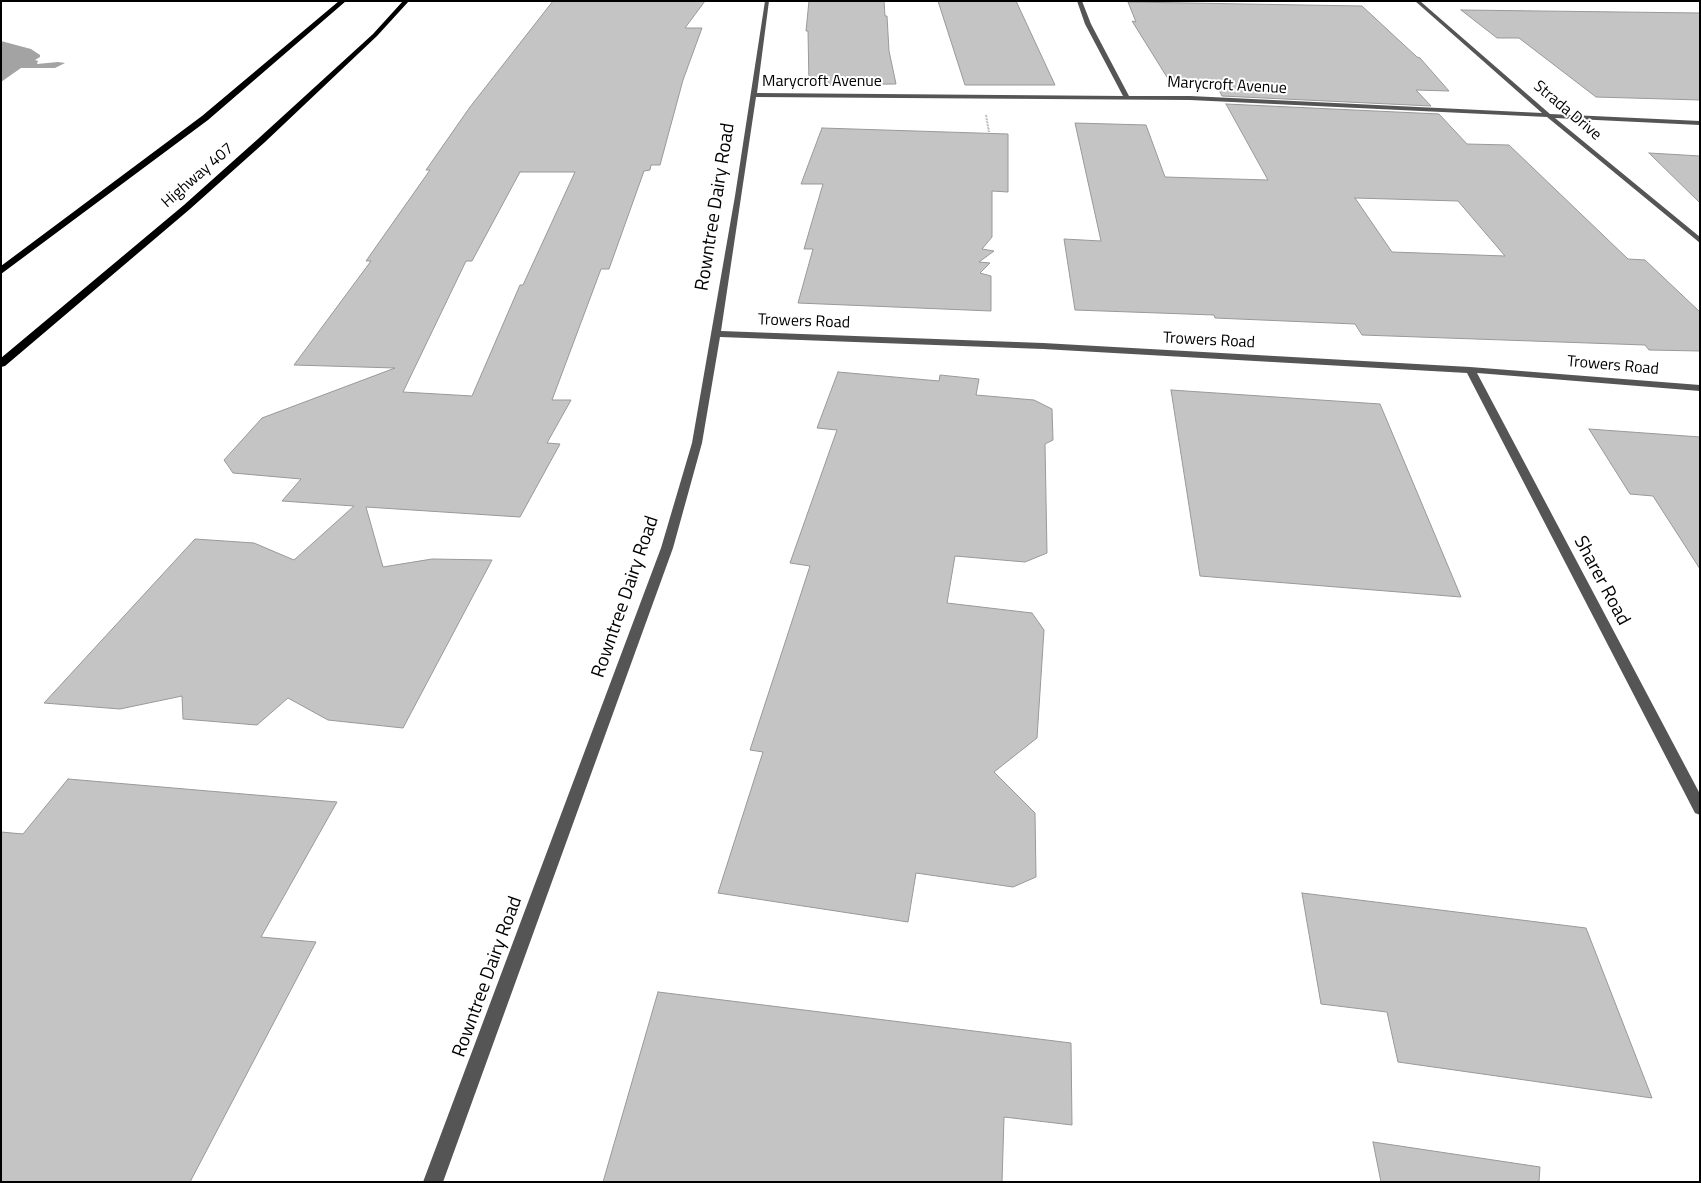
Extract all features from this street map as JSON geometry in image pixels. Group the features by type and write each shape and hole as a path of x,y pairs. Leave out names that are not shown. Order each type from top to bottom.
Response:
{"highway":[{"path":"1,271 204,118 278,58 343,1"},
{"name":"Highway 407","path":"1,364 194,201 375,35 406,1"},
{"path":"375,35 412,7"}],"street":[{"name":"Rowntree Dairy Road","path":"433,1182 581,785 590,753 661,570 697,443 754,95 767,1"},
{"path":"1079,1 1088,24 1126,96"},
{"name":"Strada Drive","path":"1417,1 1550,116 1700,241"},
{"name":"Marycroft Avenue","path":"754,95 1126,96 1700,123"},
{"name":"Trowers Road","path":"715,334 1043,346 1470,370 1700,388"},
{"name":"Sharer Road","path":"1470,370 1700,809"}],"path":[{"path":"986,114 989,132"}],"shaded area":[{"path":"1,41 31,49 40,55 35,60 38,61 37,64 65,63 55,68 21,68 1,82"}],"building":[{"path":"553,1 705,1 685,28 702,28 683,80 660,165 651,165 650,170 644,171 609,269 601,269 552,400 571,400 547,443 560,444 520,517 366,507 383,567 432,559 492,560 403,728 328,720 288,698 257,725 183,719 182,696 120,709 44,703 195,539 254,543 294,560 354,506 282,501 301,479 233,473 224,460 262,418 395,368 294,365 371,261 366,261 430,170 426,170 470,107","holes":["520,172 575,172 523,285 520,285 472,396 403,392 466,261 472,261"]},
{"path":"809,1 884,1 889,51 896,84 809,85 808,31 806,31"},
{"path":"938,1 1016,1 1055,85 965,85"},
{"path":"1128,2 1362,6 1420,58 1449,91 1416,90 1431,106 1222,96 1216,84 1170,82 1132,21 1136,22"},
{"path":"1461,10 1700,13 1700,100 1596,97 1519,38 1497,38"},
{"path":"1226,104 1439,114 1467,144 1509,145 1628,259 1645,260 1700,312 1700,351 1649,350 1645,345 1362,335 1355,324 1215,318 1214,315 1075,310 1064,239 1101,241 1075,123 1146,125 1165,177 1268,180","holes":["1355,198 1458,201 1505,256 1392,252"]},
{"path":"822,128 1008,134 1008,192 992,191 992,237 982,249 994,251 979,262 990,263 980,273 991,276 991,311 798,303 813,249 804,249 823,184 801,184"},
{"path":"1649,153 1700,156 1700,203"},
{"path":"838,372 939,381 940,375 979,379 976,395 1034,400 1052,409 1053,440 1045,444 1047,553 1025,562 955,556 947,603 1032,613 1044,630 1037,738 994,772 1035,813 1036,877 1013,887 916,873 908,922 718,893 763,752 750,750 810,566 790,563 837,430 817,428"},
{"path":"1171,390 1380,404 1461,597 1200,576"},
{"path":"1589,429 1700,437 1700,569 1653,496 1630,494"},
{"path":"68,779 337,802 261,937 316,942 190,1182 1,1182 1,832 23,834"},
{"path":"1302,893 1586,928 1652,1098 1398,1062 1387,1012 1321,1004"},
{"path":"658,992 1071,1043 1072,1125 1004,1117 1002,1182 603,1182"},
{"path":"1373,1142 1540,1167 1539,1182 1381,1182"}]}
